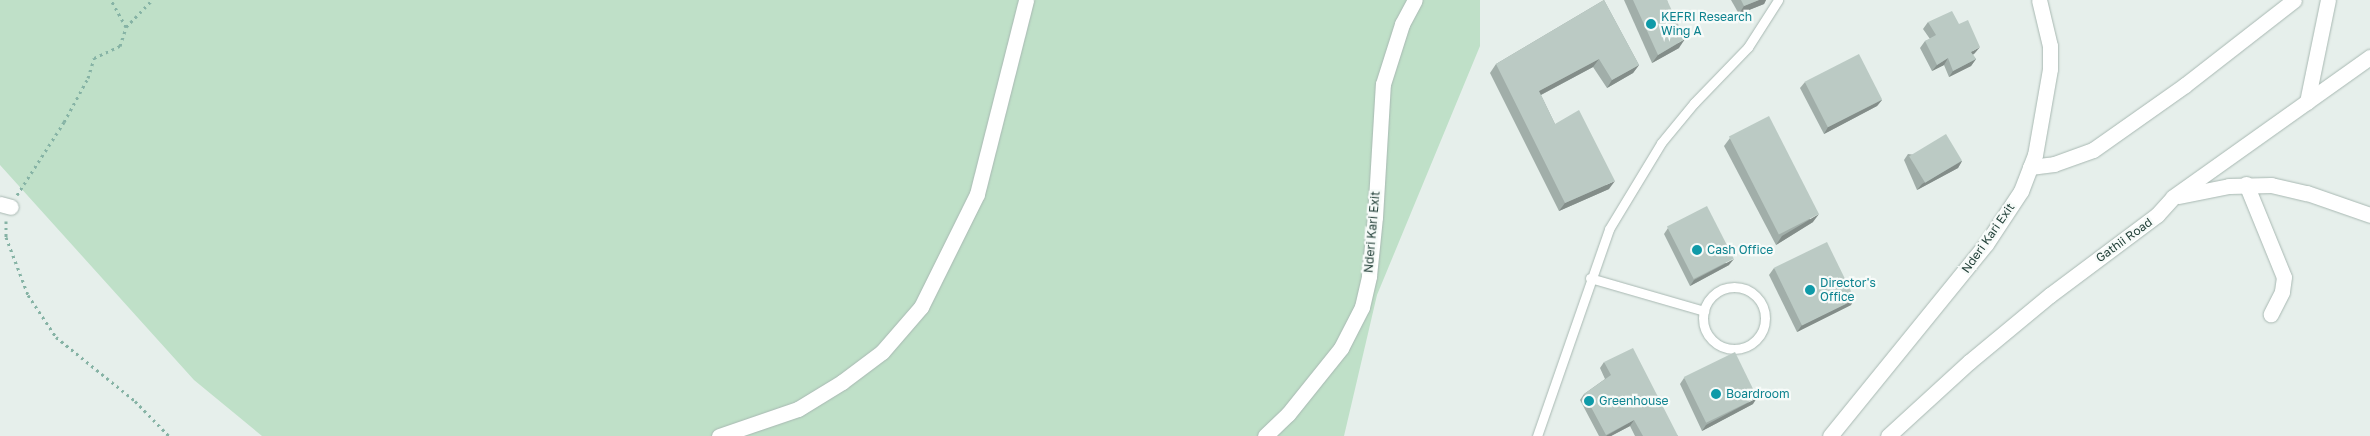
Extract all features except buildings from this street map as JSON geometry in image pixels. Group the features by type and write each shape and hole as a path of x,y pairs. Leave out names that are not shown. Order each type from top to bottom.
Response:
{"street":[{"path":"719,436 798,409 842,382 882,352 921,307 977,194 1026,0"},
{"name":"Nderi Kari Exit","path":"1265,436 1288,414 1341,348 1362,307 1370,266 1383,84 1402,24 1415,0"},
{"name":"Nderi Kari Exit","path":"1830,436 1986,244 2009,211 2030,167 2044,115 2050,69 2050,46 2039,0"},
{"path":"2030,167 2054,164 2093,150 2185,85 2294,0"},
{"path":"2307,102 2328,0"},
{"name":"Gathii Road","path":"1888,436 1969,362 2050,295 2157,215 2173,197 2370,57"},
{"path":"2173,197 2246,184 2271,185 2307,193 2370,215"},
{"path":"2246,184 2284,276 2282,292 2271,314"}],"lane":[{"path":"1537,436 1590,278 1609,229 1661,143 1694,103 1748,47 1778,0"},
{"path":"1590,278 1704,311"},
{"path":"1725,288 1742,288 1756,296 1762,304 1765,326 1753,344 1732,350 1713,341 1706,332 1704,311 1716,293 1725,288"}],"path":[{"path":"111,0 126,27"},
{"path":"152,0 126,27 120,46 94,58 88,78 64,122 6,205 6,237 28,294 56,337 135,401 169,436"}],"green space":[{"path":"0,0 1480,0 1480,46 1377,295 1344,436 262,436 194,380 0,165"}],"place":[{"name":"KEFRI Research Wing A","path":"1651,24"},
{"name":"Cash Office","path":"1697,250"},
{"name":"Director's Office","path":"1810,290"},
{"name":"Boardroom","path":"1716,394"},
{"name":"Greenhouse","path":"1589,401"}]}
